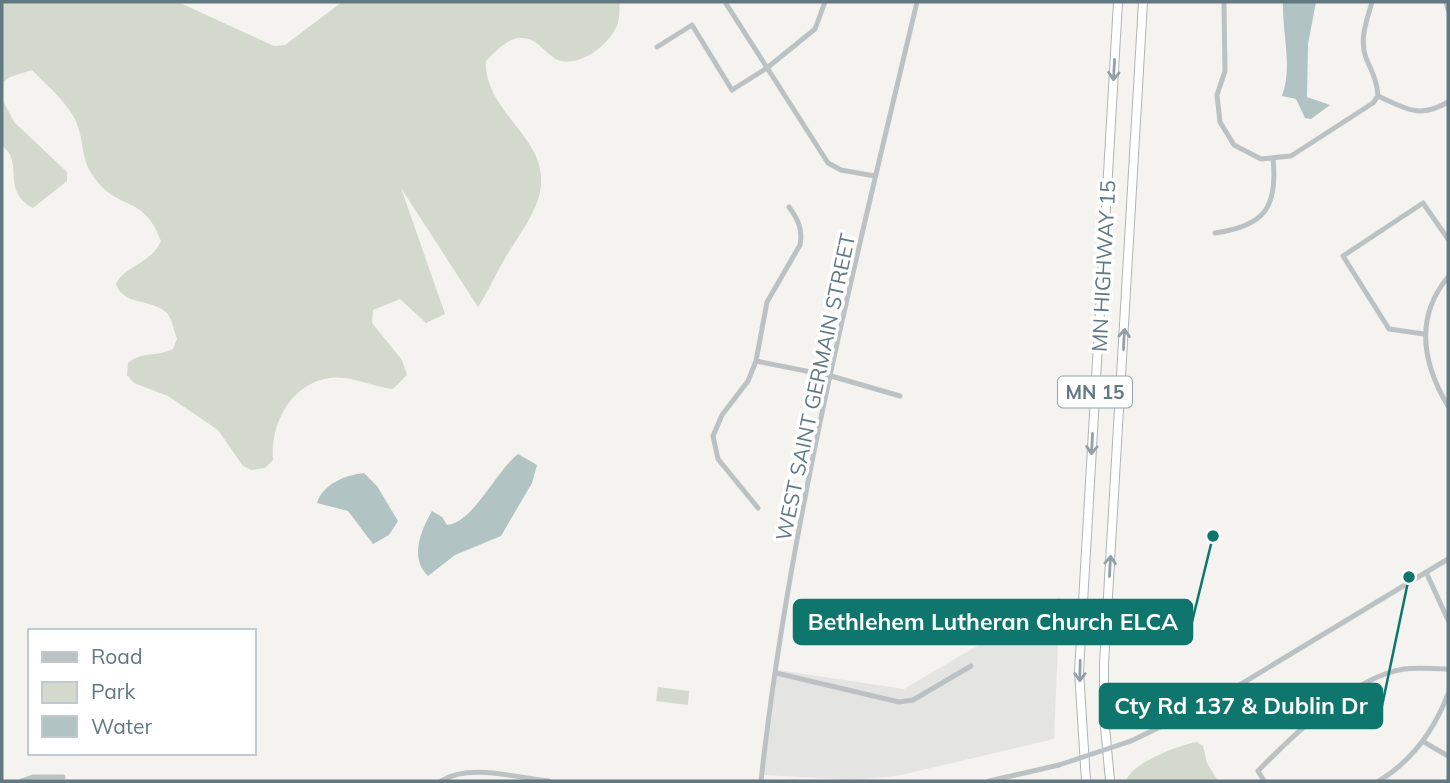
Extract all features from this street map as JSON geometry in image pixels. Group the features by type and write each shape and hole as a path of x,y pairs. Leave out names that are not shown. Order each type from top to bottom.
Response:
{"highway":[{"name":"MN HIGHWAY 15","path":"1086,781 1079,671 1118,2"},
{"name":"MN HIGHWAY 15","path":"1110,781 1104,716 1104,664 1143,2"}],"street":[{"path":"725,2 828,163 841,170 875,176"},
{"path":"657,47 692,25 733,90 767,68 815,29 825,2"},
{"name":"WEST SAINT GERMAIN STREET","path":"761,781 776,673 831,376 916,2"},
{"path":"1224,2 1225,71 1217,95 1220,122 1234,145 1261,159 1291,156 1373,103 1378,96 1377,79 1363,44 1363,32 1372,2"},
{"path":"1446,2 1448,10"},
{"path":"1378,96 1413,112 1432,112 1448,102"},
{"path":"1215,233 1242,229 1271,205 1276,187 1273,158"},
{"path":"1424,334 1389,329 1343,256 1423,203 1448,239"},
{"path":"758,508 718,458 713,436 756,361 767,302 800,244 802,235 797,218 789,207"},
{"path":"1448,277 1437,295 1424,334 1429,368 1448,406"},
{"path":"756,361 831,376 901,396"},
{"path":"989,781 1059,765 1131,741 1208,704 1448,559"},
{"path":"1426,572 1448,620"},
{"path":"776,673 899,702 913,699 971,666"},
{"path":"1264,781 1258,771 1291,737 1361,686 1404,669 1448,669"},
{"path":"1379,781 1392,774 1424,742 1437,723 1448,694"},
{"path":"1424,742 1448,756"},
{"path":"441,781 451,775 473,772 549,781"},
{"path":"21,781 33,776 63,777"}],"shaded area":[{"path":"1060,597 1054,739 897,776 855,780 763,775 778,670 904,689"}],"green space":[{"path":"2,2 178,2 274,46 285,45 342,2 620,2 619,21 609,39 594,52 576,61 558,60 533,41 517,38 507,42 486,61 486,71 493,91 534,153 540,169 541,185 532,214 478,307 401,188 445,314 426,323 400,299 373,310 372,323 402,360 407,375 393,389 337,378 315,382 303,388 293,397 279,420 273,460 265,468 251,470 243,466 218,430 168,396 134,383 127,375 128,363 133,359 173,349 177,339 167,313 161,308 125,296 116,284 125,273 151,255 161,241 147,216 105,190 96,180 87,166 73,116 32,70 10,77 2,83"},
{"path":"2,99 14,122 67,172 67,181 33,208 17,193 12,160 2,146"},
{"path":"658,687 689,691 688,705 656,701"},
{"path":"1197,742 1203,746 1207,763 1218,781 1126,781 1130,774 1146,762 1168,751"}],"water":[{"path":"1283,2 1316,2 1308,44 1307,97 1330,105 1311,119 1305,118 1296,99 1282,96 1287,73"},
{"path":"518,454 537,465 532,483 501,536 455,555 428,576 422,569 418,553 421,535 432,511 442,517 447,525 457,522 475,506"},
{"path":"364,473 377,486 398,521 389,535 373,544 348,511 317,503 329,486 349,476"}],"place":[{"name":"Bethlehem Lutheran Church ELCA","path":"1213,536"},
{"name":"Cty Rd 137 & Dublin Dr","path":"1409,577"}]}
